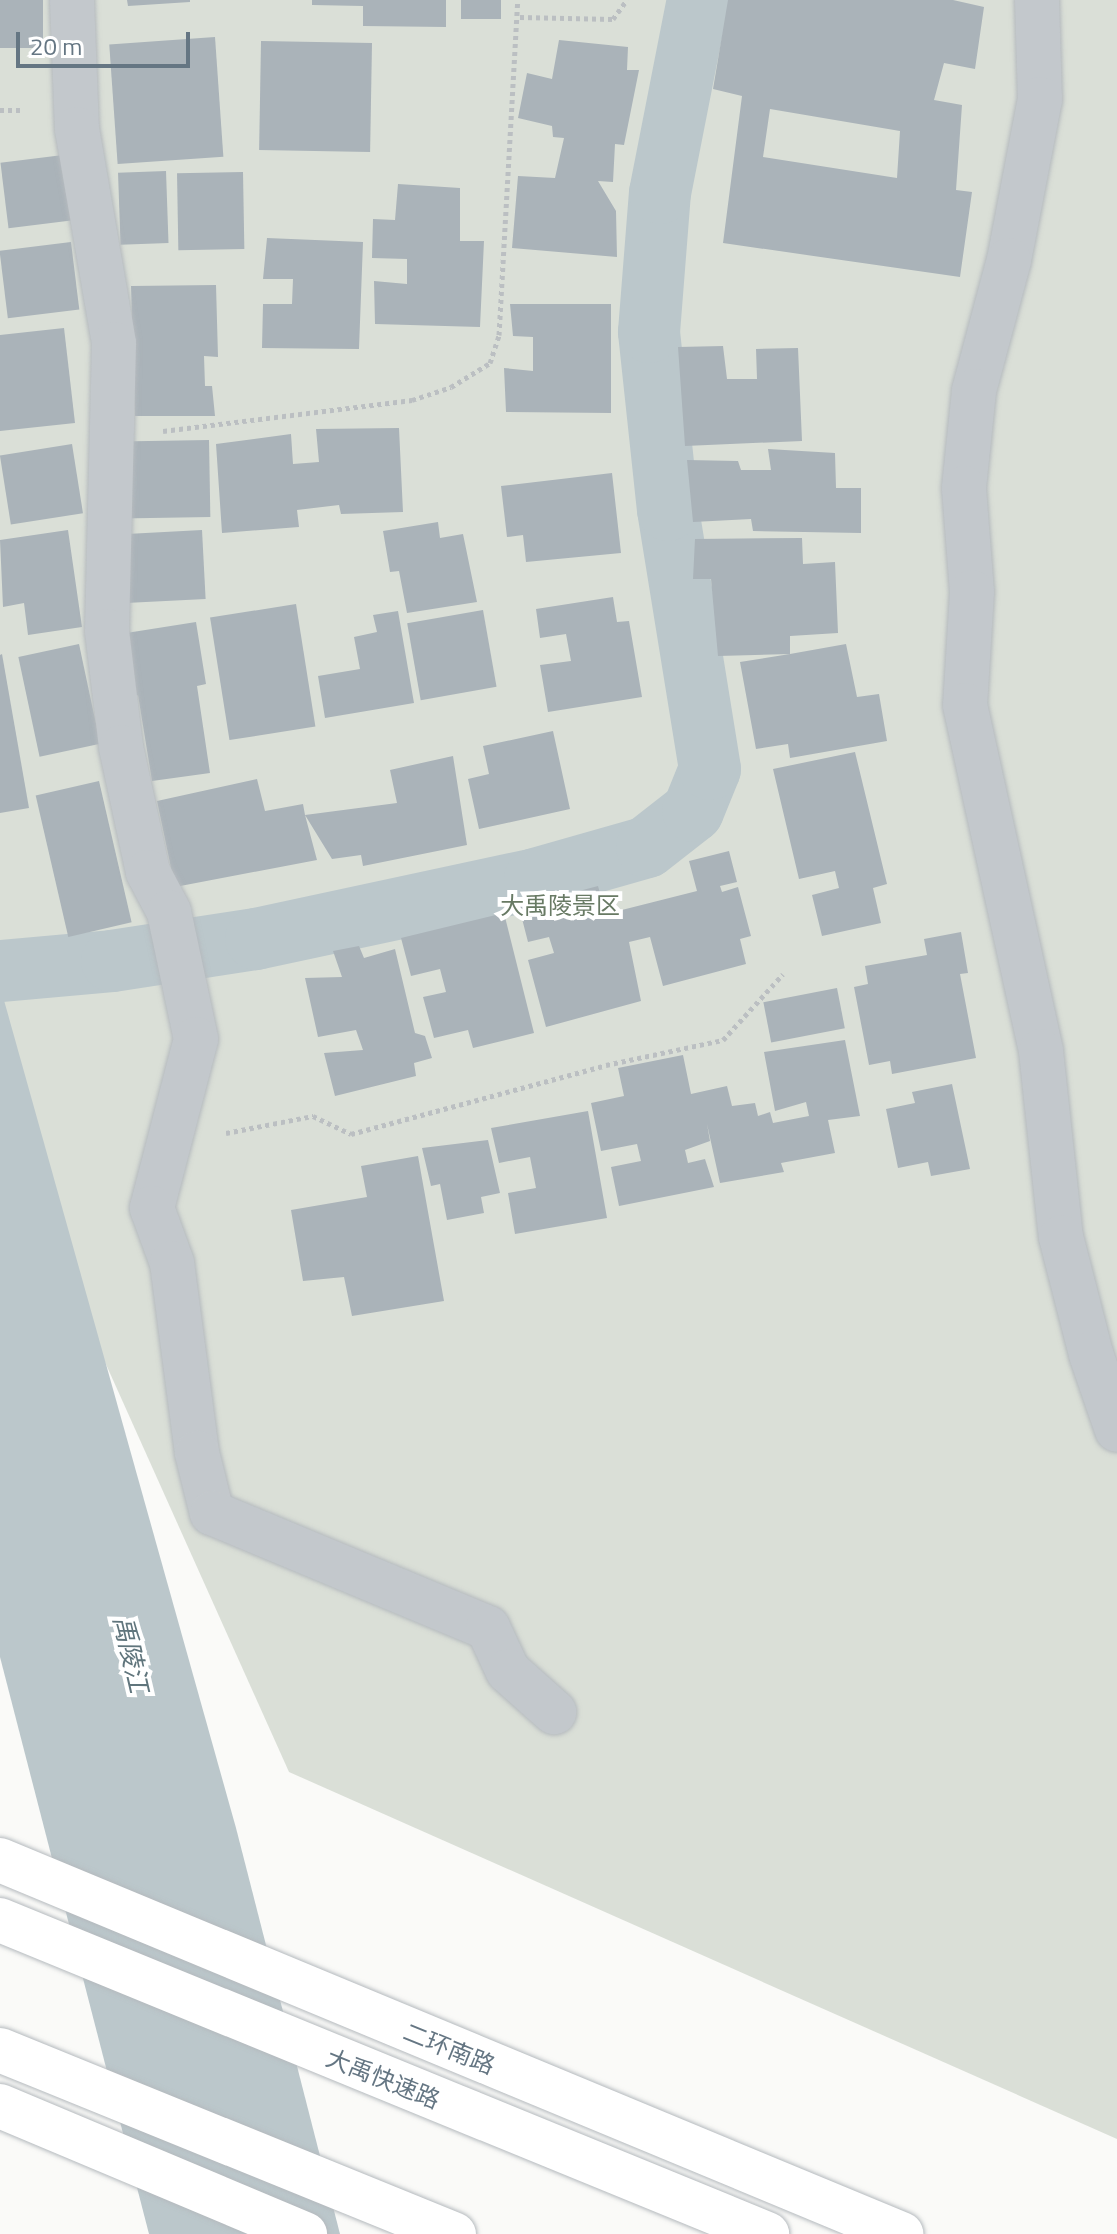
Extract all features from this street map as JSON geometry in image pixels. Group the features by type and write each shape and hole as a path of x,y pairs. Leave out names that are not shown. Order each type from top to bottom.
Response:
{"main road":[{"name":"二环南路","path":"16,1866 363,2014 901,2234"},
{"name":"大禹快速路","path":"19,1928 767,2234"},
{"path":"0,2050 454,2234"},
{"path":"0,2106 305,2234"}],"street":[{"path":"72,0 77,129 114,344 107,631 119,732 148,872 169,912 196,1039 152,1208 172,1263 197,1453 212,1513 488,1628 508,1671 554,1712"},
{"path":"1037,0 1040,99 1009,260 974,391 964,488 972,592 965,705 1041,1051 1061,1237 1117,1430"}],"path":[{"path":"111,435 241,424 412,400 451,387 490,363 499,335 520,17 518,0"},
{"path":"520,17 613,19 627,0"},
{"path":"170,1144 313,1116 351,1134 606,1065 723,1040 783,974"}],"green space":[{"name":"大禹陵景区","path":"0,0 1117,0 1117,2139 289,1772 21,1175 0,1113"}],"water":[{"name":"禹陵江","path":"0,986 236,1828 340,2234 149,2234 0,1657"}],"building":[{"path":"0,0 43,0 43,48 0,48"},
{"path":"127,0 190,0 190,2 128,6"},
{"path":"312,0 446,0 446,27 363,26 363,6 312,5"},
{"path":"461,0 501,0 501,19 461,19"},
{"path":"728,0 953,0 984,7 975,69 944,63 934,100 962,105 956,190 972,192 960,277 723,243 742,96 713,89","holes":["770,109 900,131 897,178 763,157"]},
{"path":"215,37 223,157 118,164 109,44"},
{"path":"559,40 628,47 627,70 639,70 624,145 615,144 613,182 598,181 616,211 617,257 512,248 518,176 555,178 564,138 553,137 552,126 518,118 527,73 552,79"},
{"path":"261,41 372,43 370,152 259,150"},
{"path":"63,155 71,221 9,228 0,163"},
{"path":"166,171 169,243 121,245 118,173"},
{"path":"243,172 244,249 178,250 177,173"},
{"path":"398,184 460,188 460,241 484,241 480,327 375,324 374,281 407,284 407,259 372,258 373,219 395,220"},
{"path":"267,238 363,242 359,349 262,348 263,304 292,304 293,279 263,279"},
{"path":"71,242 79,309 8,318 0,251"},
{"path":"216,285 218,357 204,356 205,386 212,386 215,416 135,416 131,286"},
{"path":"510,304 611,304 611,413 506,412 504,368 533,371 533,337 513,336"},
{"path":"64,328 75,423 0,431 0,335"},
{"path":"723,346 727,379 757,379 756,349 798,348 802,441 685,446 678,347"},
{"path":"399,428 403,512 341,514 339,505 297,510 299,527 222,533 216,444 291,434 293,464 319,462 316,429"},
{"path":"209,440 210,517 120,519 119,442"},
{"path":"72,444 83,513 11,525 0,455"},
{"path":"768,449 835,453 836,488 861,488 861,533 753,531 751,519 693,522 687,460 738,461 741,470 771,470"},
{"path":"612,473 621,553 526,562 523,535 507,537 501,486"},
{"path":"438,522 440,538 463,534 477,602 407,613 399,571 390,572 383,531"},
{"path":"68,530 82,627 28,635 24,603 3,607 0,540"},
{"path":"202,530 206,599 126,603 122,534"},
{"path":"802,538 803,564 835,562 838,633 790,636 790,654 718,656 711,579 693,579 695,539"},
{"path":"613,597 617,622 629,621 642,697 548,712 540,665 571,661 566,634 540,638 536,609"},
{"path":"296,604 315,726 229,740 210,618"},
{"path":"483,610 497,687 421,700 407,623"},
{"path":"398,611 414,703 325,718 318,676 360,669 354,637 377,632 373,615"},
{"path":"196,622 206,684 197,686 210,773 152,781 138,695 131,699 120,634"},
{"path":"79,644 100,744 40,757 18,657"},
{"path":"846,644 857,697 879,694 887,741 790,758 788,744 756,749 740,662"},
{"path":"0,655 29,808 0,813"},
{"path":"553,731 570,809 479,829 468,779 489,774 483,746"},
{"path":"855,752 887,884 873,888 881,923 822,936 812,895 839,888 835,871 799,879 773,769"},
{"path":"453,756 467,845 363,866 361,855 332,859 305,815 397,803 390,770"},
{"path":"257,779 265,811 303,804 317,860 175,887 157,801"},
{"path":"99,781 132,922 68,937 36,796"},
{"path":"729,851 737,882 720,886 722,892 738,887 751,936 740,939 746,964 663,986 650,937 629,942 641,1001 546,1027 528,960 554,953 549,937 528,942 519,907 598,886 606,914 697,891 689,861"},
{"path":"504,913 534,1033 473,1048 468,1030 434,1038 423,997 446,992 440,969 411,976 401,938"},
{"path":"961,932 968,973 960,974 976,1058 892,1074 890,1061 869,1065 854,987 868,984 865,966 927,955 924,939"},
{"path":"359,946 364,958 395,949 415,1033 425,1036 432,1058 414,1063 416,1076 335,1096 324,1053 363,1050 356,1030 318,1037 305,978 342,977 333,951"},
{"path":"837,988 845,1028 771,1043 763,1002"},
{"path":"845,1040 860,1116 828,1120 835,1153 781,1163 784,1172 720,1183 707,1124 710,1141 685,1150 688,1163 705,1159 714,1187 619,1206 611,1167 641,1161 637,1144 601,1151 591,1103 624,1096 618,1068 683,1055 691,1094 727,1086 732,1106 755,1103 758,1116 770,1112 773,1123 809,1116 806,1102 775,1111 764,1052"},
{"path":"952,1084 970,1169 931,1176 928,1162 898,1168 886,1109 915,1103 912,1092"},
{"path":"588,1111 607,1218 515,1234 508,1193 536,1188 530,1157 499,1163 491,1128"},
{"path":"488,1140 500,1193 481,1197 484,1213 447,1220 440,1184 431,1186 422,1148"},
{"path":"418,1156 444,1301 352,1316 344,1277 303,1281 291,1210 367,1197 361,1166"}],"waterway":[{"path":"0,971 112,961 256,939 535,879 647,847 693,811 710,769 668,510 649,332 660,193 698,0"}]}
